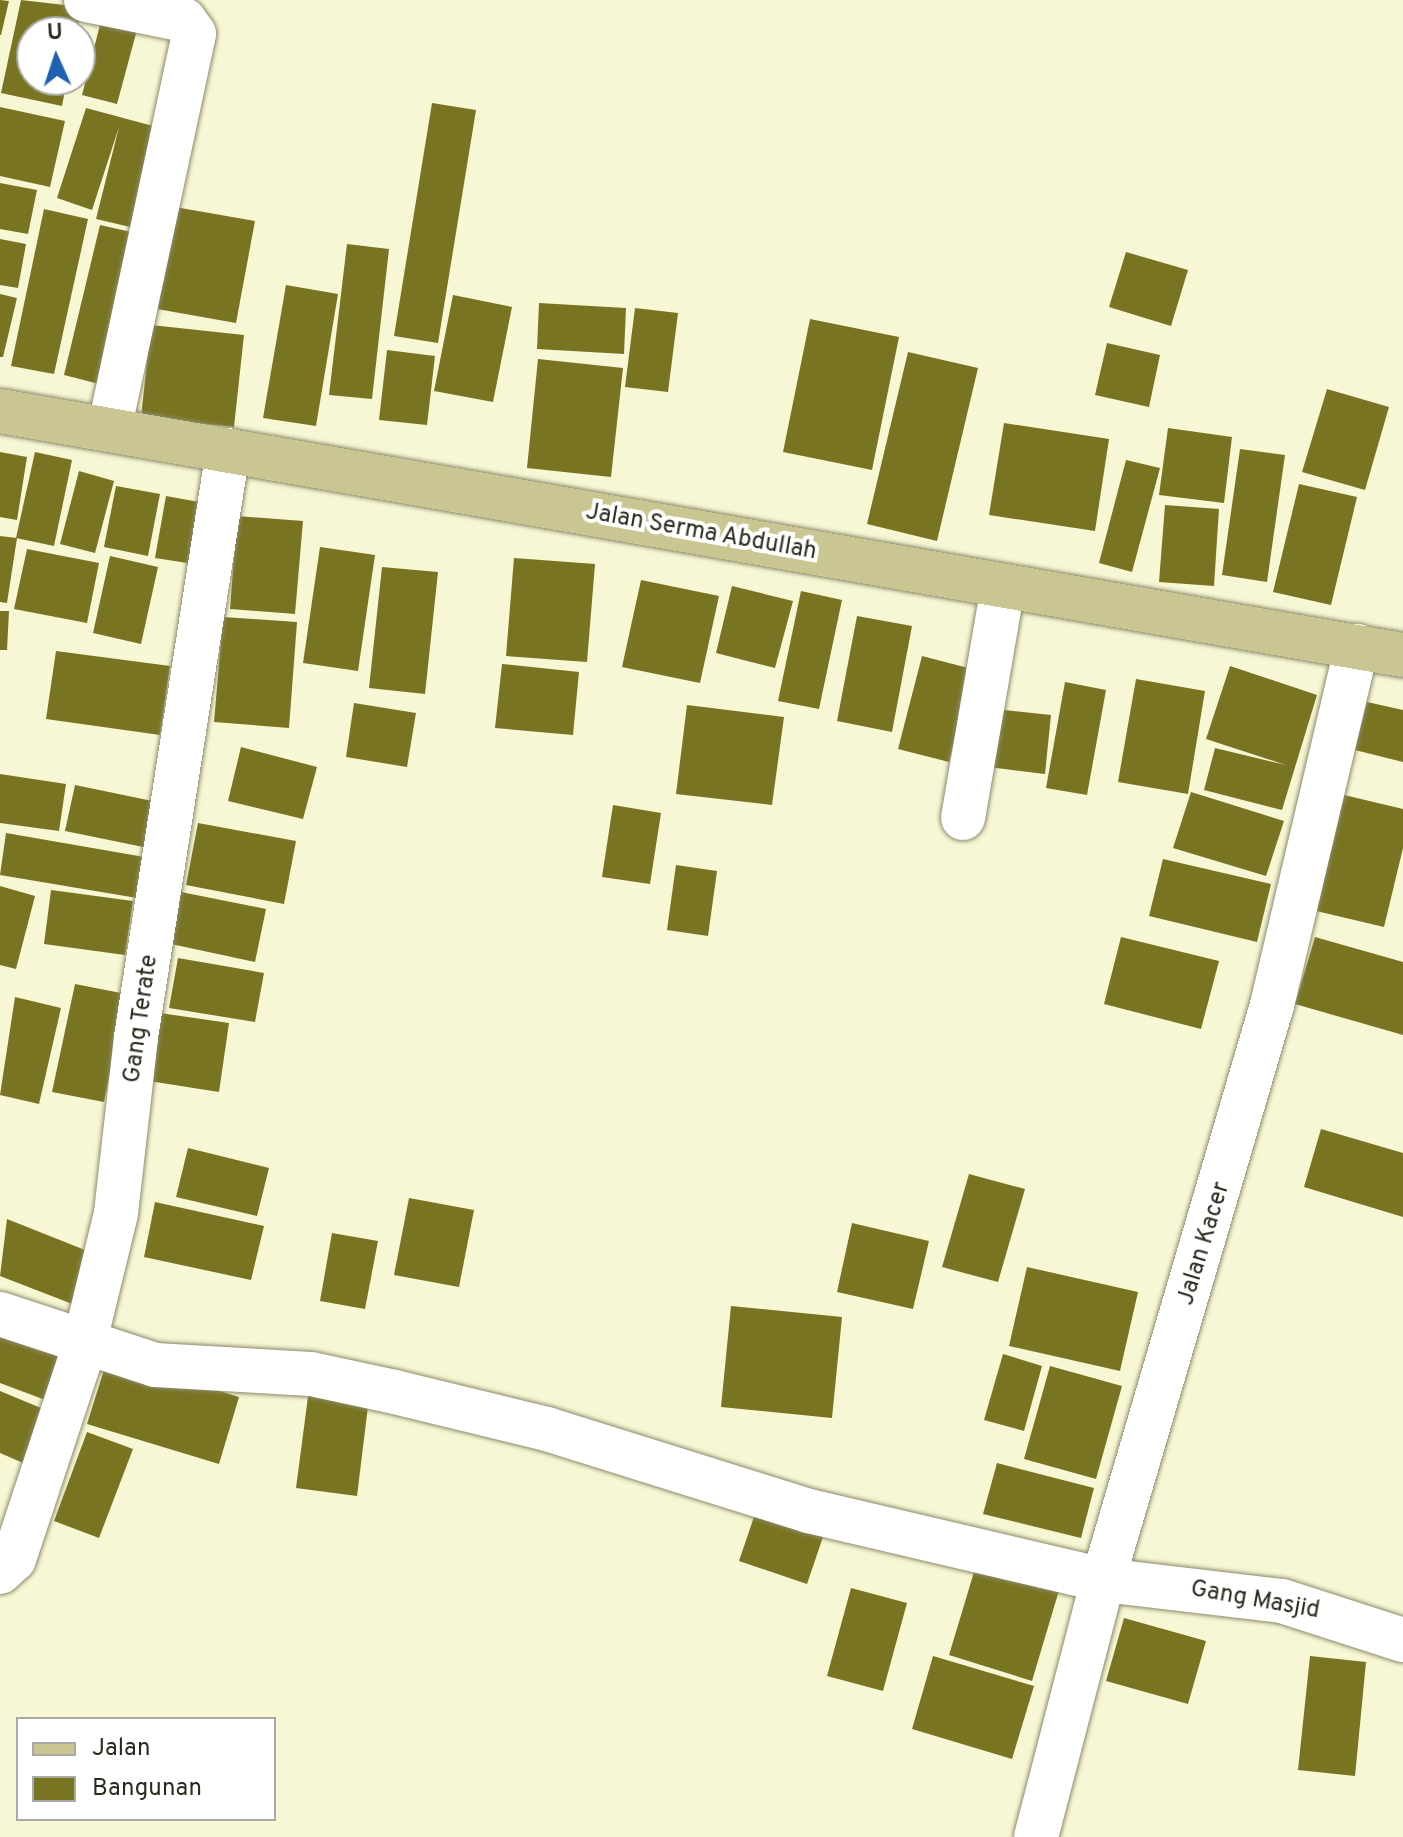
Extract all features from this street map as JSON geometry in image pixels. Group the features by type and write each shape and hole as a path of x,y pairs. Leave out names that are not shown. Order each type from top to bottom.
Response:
{"main road":[{"name":"Jalan Serma Abdullah","path":"0,411 1403,655"}],"street":[{"path":"86,0 184,20 194,34 109,430"},
{"name":"Gang Terate","path":"0,1572 14,1559 84,1340 127,1156 136,1037 228,450"},
{"path":"963,818 1003,586"},
{"name":"Jalan Kacer","path":"1036,1837 1103,1580 1249,1092 1357,646"},
{"name":"Gang Masjid","path":"0,1314 182,1369 311,1374 395,1392 547,1429 809,1511 1103,1580 1282,1601 1403,1640"}],"building":[{"path":"0,0 9,1 1,35 0,35"},
{"path":"21,0 82,7 80,16 18,16"},
{"path":"102,17 138,26 117,104 86,96 96,96 96,40"},
{"path":"16,23 16,96 64,96 62,106 1,93"},
{"path":"432,103 476,110 438,343 394,336"},
{"path":"0,107 65,121 50,187 0,176"},
{"path":"86,108 168,130 143,230 96,219 119,127 92,210 57,198"},
{"path":"0,183 37,190 28,234 0,229"},
{"path":"175,207 255,221 236,323 157,309"},
{"path":"44,209 88,219 54,374 11,366"},
{"path":"100,225 140,234 103,385 64,375"},
{"path":"0,239 26,244 18,288 0,285"},
{"path":"347,244 389,249 372,399 329,395"},
{"path":"1126,252 1188,270 1171,326 1109,307"},
{"path":"286,285 338,294 316,426 263,418"},
{"path":"0,294 17,298 3,357 0,357"},
{"path":"453,295 512,307 493,402 434,391"},
{"path":"539,303 626,308 624,354 537,349"},
{"path":"635,308 678,313 668,392 625,387"},
{"path":"810,319 899,337 872,470 783,452"},
{"path":"151,325 244,335 234,427 141,417"},
{"path":"1107,343 1160,355 1149,407 1095,395"},
{"path":"387,350 435,356 427,425 379,420"},
{"path":"908,352 978,368 937,541 867,524"},
{"path":"538,359 623,368 611,477 527,468"},
{"path":"1327,389 1389,407 1365,490 1302,472"},
{"path":"1004,423 1109,439 1095,531 989,515"},
{"path":"1168,428 1232,437 1224,503 1159,495"},
{"path":"1240,449 1285,455 1267,582 1222,575"},
{"path":"0,452 27,457 17,520 0,517"},
{"path":"35,452 72,460 54,546 16,538"},
{"path":"1126,460 1160,468 1132,572 1099,563"},
{"path":"79,471 114,481 95,553 60,544"},
{"path":"1299,484 1357,497 1331,605 1273,592"},
{"path":"116,486 160,494 148,556 104,547"},
{"path":"166,496 210,504 200,565 155,558"},
{"path":"1165,505 1219,509 1214,586 1159,582"},
{"path":"237,516 303,521 295,614 230,609"},
{"path":"0,536 17,538 7,603 0,602"},
{"path":"320,547 375,555 358,671 303,663"},
{"path":"27,549 99,563 87,623 14,609"},
{"path":"110,556 158,567 141,644 93,633"},
{"path":"514,558 595,564 587,662 506,656"},
{"path":"382,567 438,572 425,694 369,688"},
{"path":"641,580 719,596 700,683 622,667"},
{"path":"732,586 793,601 775,668 716,653"},
{"path":"801,591 842,600 819,709 778,701"},
{"path":"0,611 9,611 7,650 0,650"},
{"path":"857,616 912,626 892,732 837,721"},
{"path":"223,617 297,622 289,728 214,722"},
{"path":"56,651 170,666 160,735 46,719"},
{"path":"922,656 972,669 949,762 898,749"},
{"path":"502,664 579,672 573,735 495,728"},
{"path":"1230,666 1317,695 1282,810 1204,790 1215,748 1286,765 1206,739"},
{"path":"1136,679 1205,691 1188,794 1118,782"},
{"path":"1065,682 1106,690 1087,795 1046,788"},
{"path":"1367,702 1403,710 1403,762 1355,750"},
{"path":"354,703 416,713 407,767 346,757"},
{"path":"687,705 784,717 772,805 676,794"},
{"path":"995,709 1051,715 1045,774 989,767"},
{"path":"241,747 317,767 303,819 228,801"},
{"path":"0,774 66,784 59,831 0,823"},
{"path":"75,785 167,804 158,850 65,831"},
{"path":"1191,792 1284,821 1266,876 1173,848"},
{"path":"1340,794 1403,809 1403,848 1384,927 1312,910"},
{"path":"613,805 661,813 650,884 602,877"},
{"path":"198,823 296,841 284,904 186,885"},
{"path":"6,833 150,858 143,899 0,875"},
{"path":"1163,859 1271,884 1257,942 1149,916"},
{"path":"676,865 717,871 708,936 667,930"},
{"path":"0,886 35,896 16,969 0,965"},
{"path":"51,890 133,901 125,955 44,944"},
{"path":"181,892 266,909 255,962 171,944"},
{"path":"1121,937 1219,961 1201,1029 1104,1004"},
{"path":"1315,937 1403,962 1403,1035 1295,1004"},
{"path":"178,958 264,973 255,1022 169,1008"},
{"path":"75,984 126,994 104,1102 52,1092"},
{"path":"15,997 61,1008 39,1104 0,1095"},
{"path":"160,1013 229,1023 219,1092 149,1081"},
{"path":"1321,1129 1403,1153 1403,1217 1304,1187"},
{"path":"188,1148 269,1168 257,1216 176,1197"},
{"path":"969,1174 1025,1189 998,1282 942,1267"},
{"path":"409,1198 474,1210 459,1287 394,1275"},
{"path":"155,1202 264,1226 251,1280 144,1257"},
{"path":"7,1219 100,1256 80,1307 0,1276"},
{"path":"852,1223 929,1241 913,1309 837,1292"},
{"path":"332,1233 378,1241 365,1309 320,1301"},
{"path":"1027,1267 1138,1292 1120,1371 1009,1346"},
{"path":"731,1306 842,1317 832,1418 721,1407"},
{"path":"0,1320 69,1347 48,1401 0,1383"},
{"path":"1003,1354 1042,1366 1024,1431 984,1420"},
{"path":"108,1357 239,1397 219,1464 87,1424"},
{"path":"1050,1366 1122,1386 1096,1479 1024,1459"},
{"path":"311,1374 371,1382 357,1496 296,1488"},
{"path":"0,1391 53,1413 30,1466 0,1453"},
{"path":"87,1432 133,1449 99,1538 54,1521"},
{"path":"997,1463 1094,1488 1081,1538 983,1514"},
{"path":"758,1505 826,1528 807,1584 739,1561"},
{"path":"977,1562 1060,1587 1032,1681 949,1655"},
{"path":"851,1588 907,1603 883,1691 827,1676"},
{"path":"1124,1618 1206,1641 1188,1704 1106,1681"},
{"path":"933,1656 1034,1686 1012,1759 912,1729"},
{"path":"1310,1656 1366,1662 1355,1776 1298,1770"}]}
